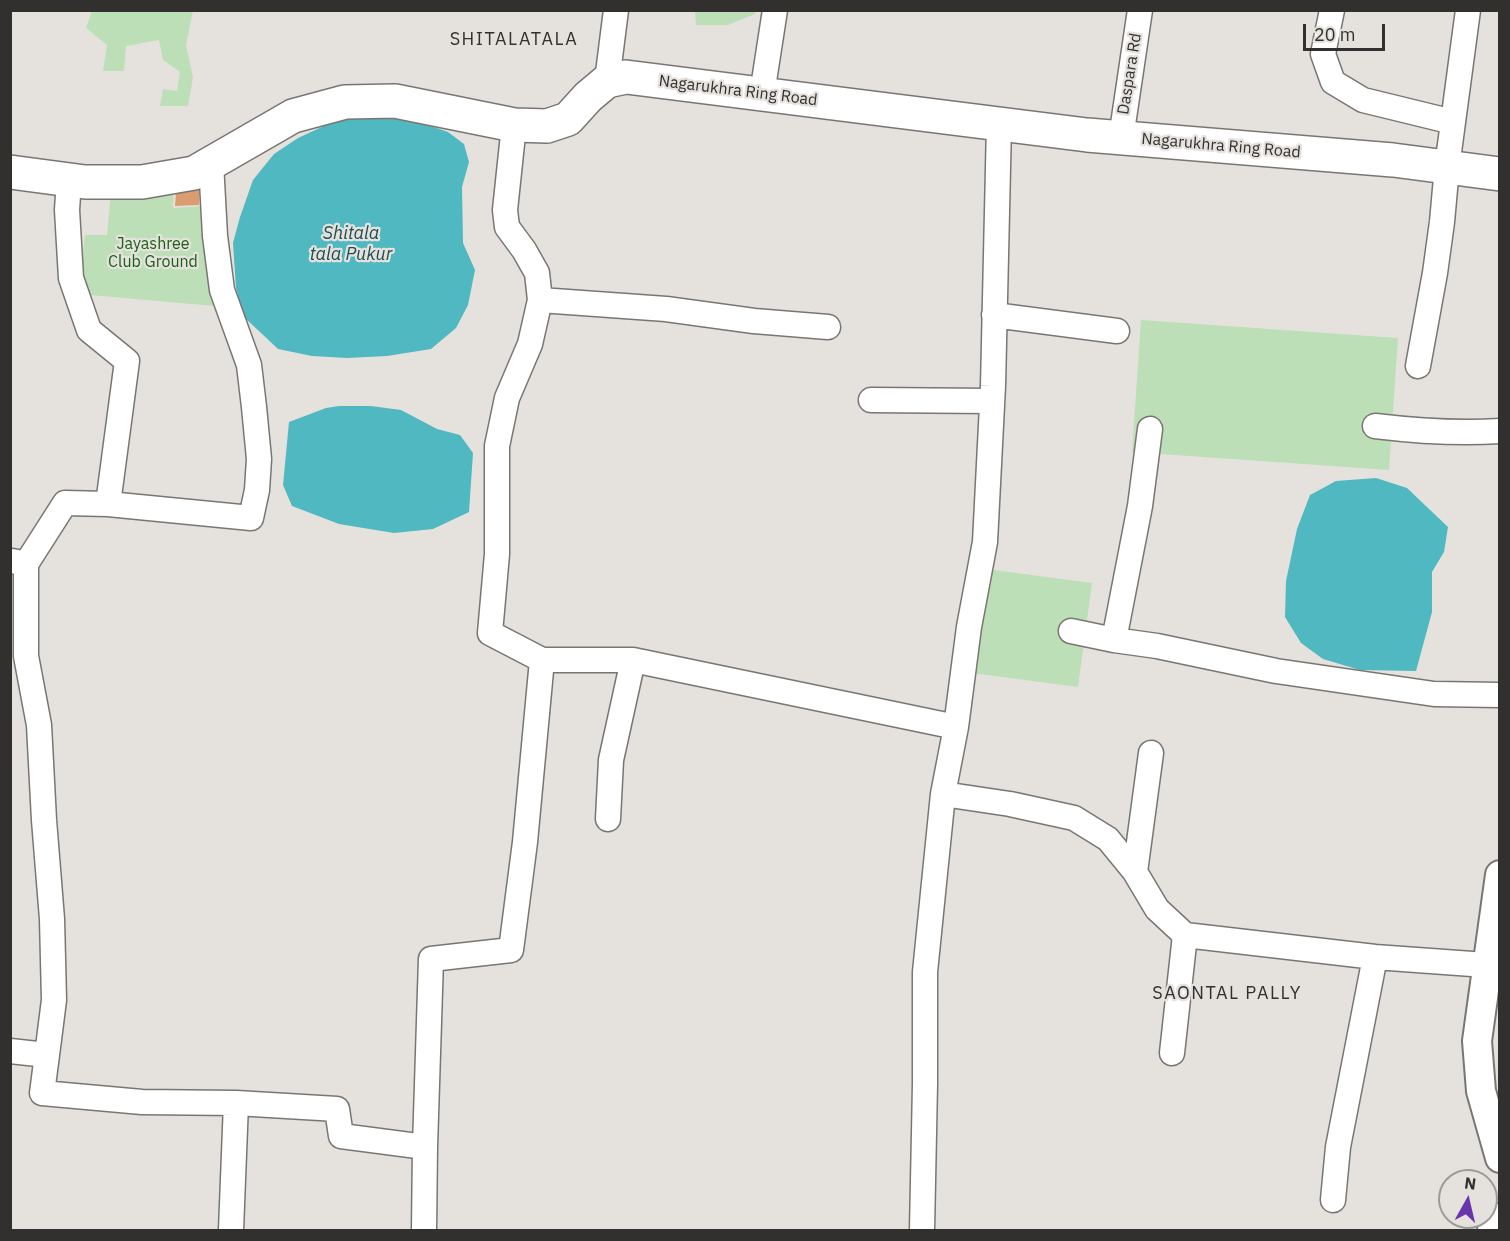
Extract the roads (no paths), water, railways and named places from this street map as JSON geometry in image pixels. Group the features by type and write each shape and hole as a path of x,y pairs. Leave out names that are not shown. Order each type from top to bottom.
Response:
{"main road":[{"name":"Nagarukhra Ring Road","path":"607,81 626,77 1121,138 1393,160 1500,174"},
{"path":"10,172 85,182 142,182 194,173 293,116 345,102 395,101 514,125 547,126 568,119 607,81"}],"street":[{"path":"607,81 616,10"},
{"path":"762,94 775,10"},
{"name":"Daspara Rd","path":"1121,138 1140,10"},
{"path":"1332,10 1323,54 1333,82 1363,100 1453,122"},
{"path":"1418,366 1435,273 1468,10"},
{"path":"922,1230 925,972 943,794 956,728 969,627 985,542 992,401 999,124"},
{"path":"514,125 505,210 507,227 537,273 540,300 530,344 507,398 497,446 497,554 490,633 542,660 633,660 956,728"},
{"path":"210,164 214,236 222,290 249,365 254,407 259,459 257,490 251,518 65,502 18,562 26,656 39,725 52,919 54,1000 42,1094 142,1102 236,1103 337,1109 341,1136 425,1147"},
{"path":"69,180 67,210 71,278 89,330 127,361 108,504"},
{"path":"540,300 666,309 754,321 828,327"},
{"path":"994,315 1117,331"},
{"path":"871,400 992,401"},
{"path":"1375,426 1464,434 1500,430"},
{"path":"1114,640 1140,506 1150,429"},
{"path":"1071,631 1276,671 1434,694 1500,695"},
{"path":"424,1230 431,959 511,950 525,842 542,660"},
{"path":"608,819 611,760 633,660"},
{"path":"1135,872 1150,753"},
{"path":"943,794 1010,804 1074,818 1108,839 1135,872 1157,909 1185,935 1375,957 1493,965"},
{"path":"1500,875 1493,965 1478,1030 1480,1091 1500,1158"},
{"path":"1172,1053 1185,935"},
{"path":"1333,1200 1340,1136 1375,957"},
{"path":"10,1051 47,1055"},
{"path":"231,1230 236,1103"},
{"path":"1492,1230 1500,1218"}],"water":[{"name":"Shitala tala Pukur","path":"360,114 411,119 448,132 464,144 469,162 462,187 463,243 475,270 468,305 456,328 431,349 387,356 347,358 312,356 278,349 244,317 236,288 233,243 240,217 253,180 274,154 298,138 324,126"},
{"path":"371,406 401,410 437,429 460,435 473,453 469,512 433,529 394,533 339,524 292,506 283,485 289,422 326,408"},
{"path":"1376,478 1407,488 1448,527 1444,552 1432,572 1432,612 1416,671 1360,670 1323,659 1301,643 1285,617 1286,581 1297,529 1310,495 1336,481"}],"district":[{"name":"SHITALATALA","path":"514,40"},
{"name":"SAONTAL PALLY","path":"1227,994"}],"park label":[{"name":"Jayashree Club Ground","path":"153,253"}]}
